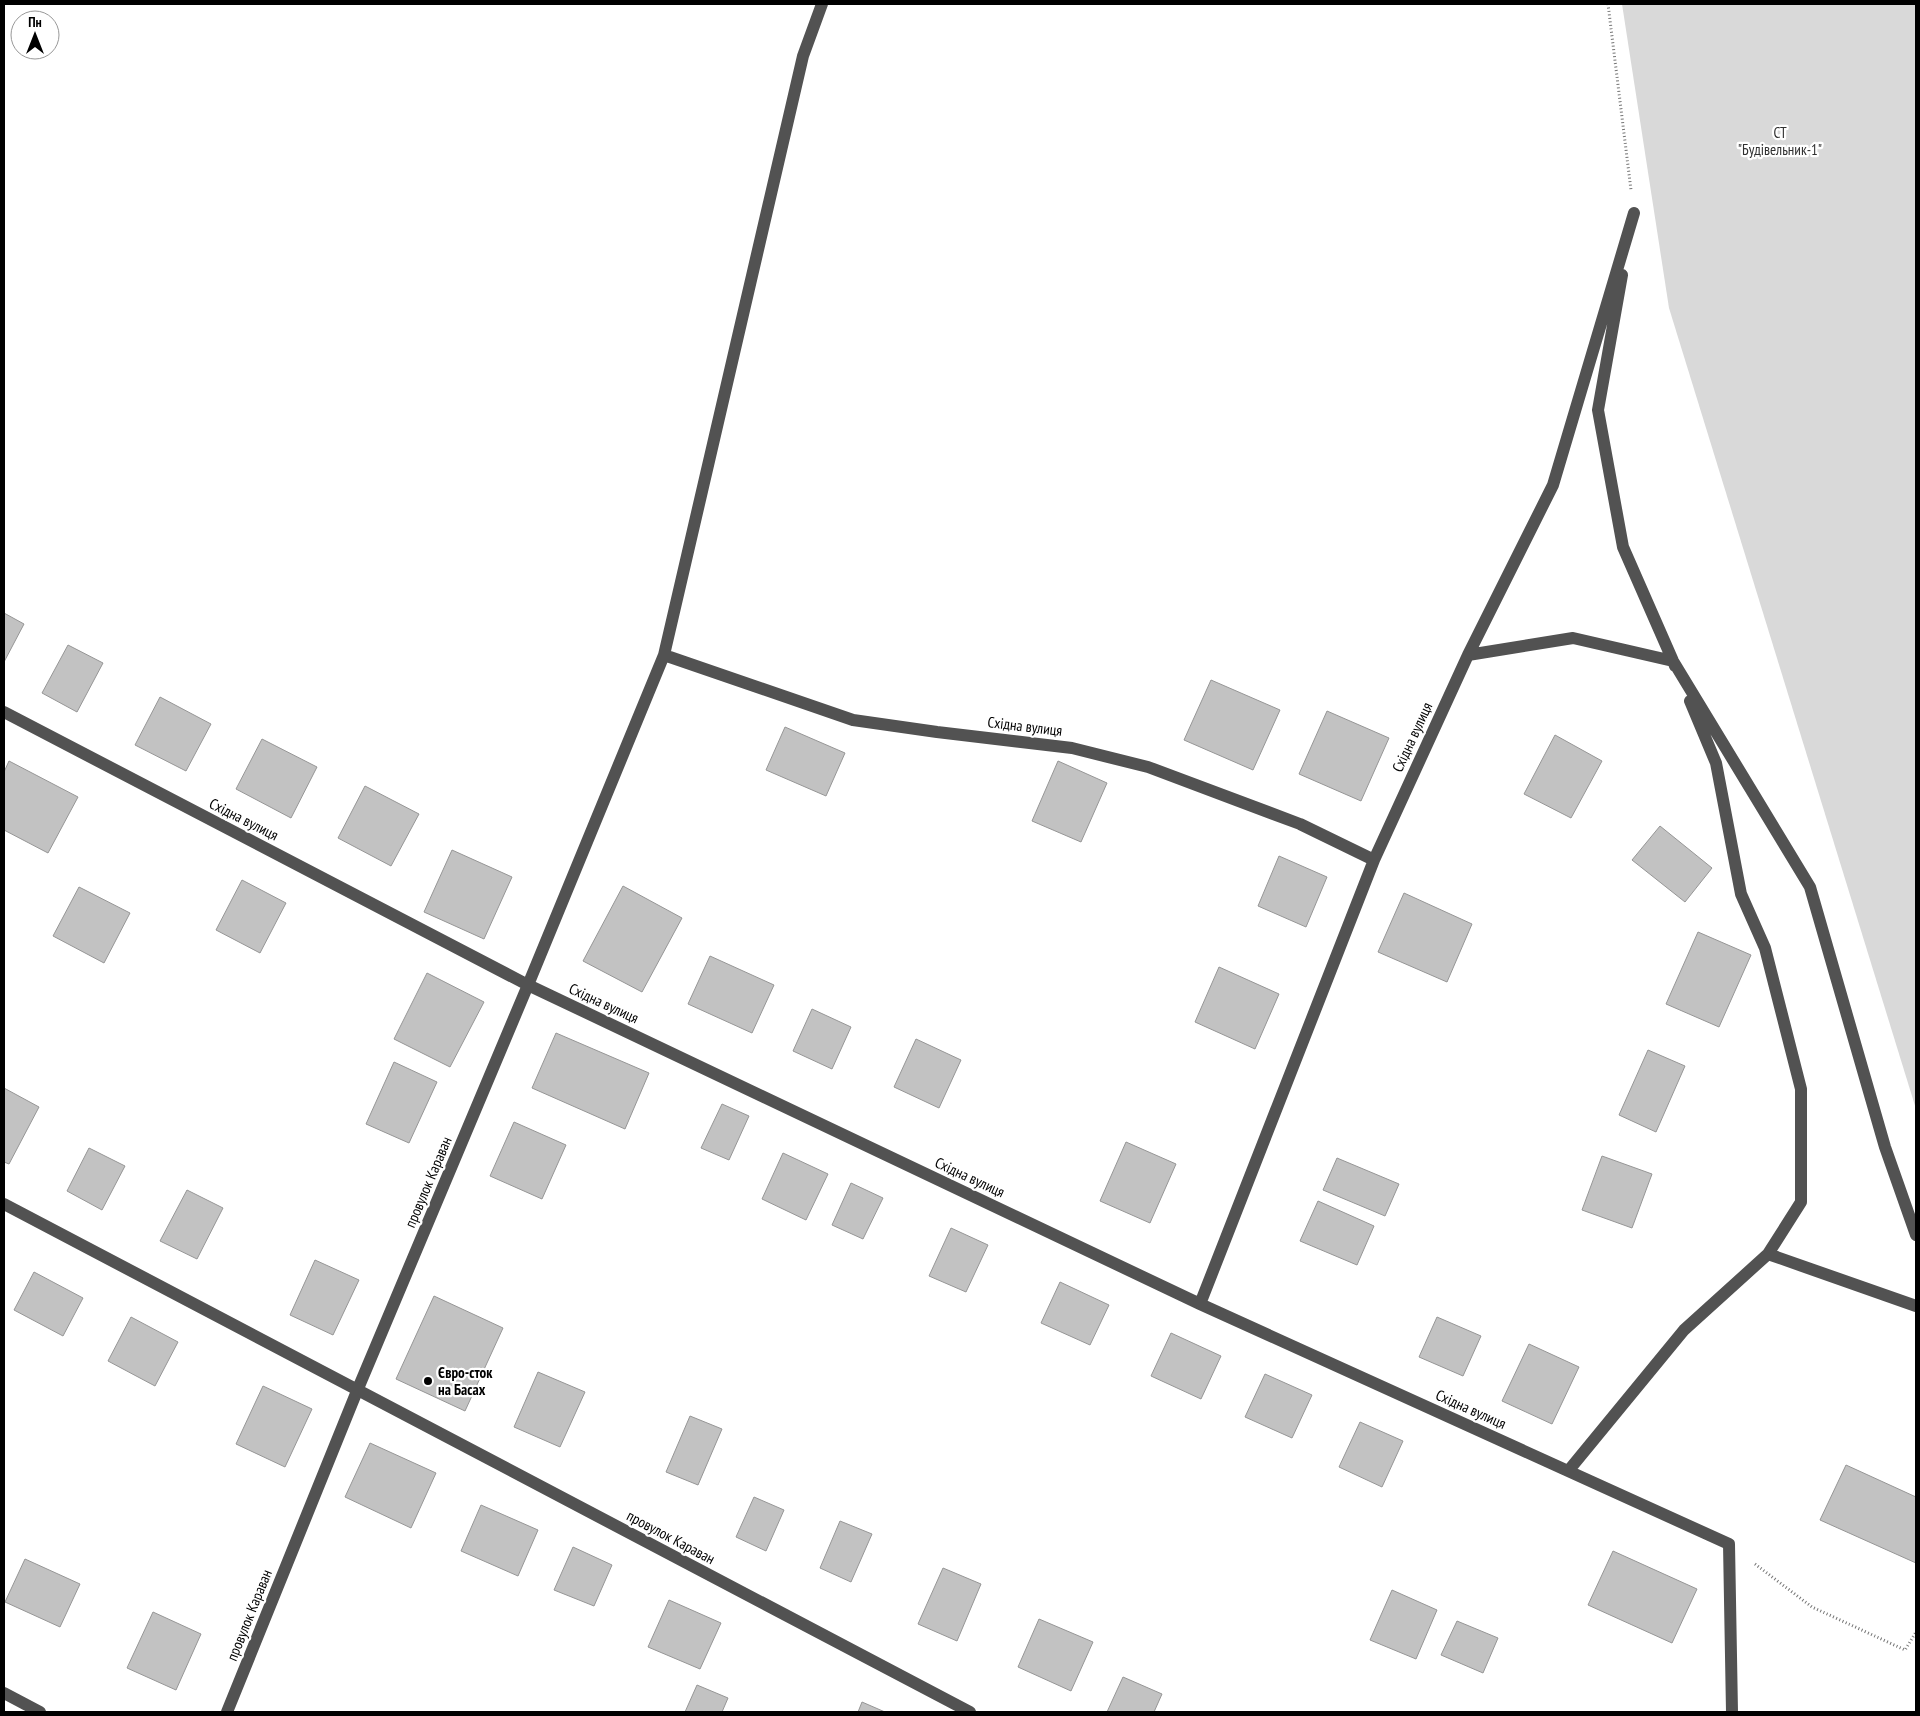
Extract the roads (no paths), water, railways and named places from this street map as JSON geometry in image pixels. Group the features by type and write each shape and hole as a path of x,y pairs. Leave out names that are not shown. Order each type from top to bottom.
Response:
{"street":[{"name":"провулок Караван","path":"227,1712 358,1391 664,655 804,56 822,4"},
{"name":"Східна вулиця","path":"1200,1304 1374,860 1468,655 1553,485 1634,213 1598,410 1623,548 1673,661"},
{"path":"1468,655 1573,638 1673,661 1810,887 1885,1146 1916,1235"},
{"name":"Східна вулиця","path":"664,655 853,720 1072,748 1148,767 1300,824 1374,860"},
{"path":"1569,1470 1684,1330 1768,1254 1801,1202 1801,1089 1765,948 1741,894 1716,763 1673,661"},
{"name":"Східна вулиця","path":"4,712 528,985 1200,1304 1729,1544 1732,1712"},
{"name":"провулок Караван","path":"4,1204 970,1712"},
{"path":"1768,1254 1916,1306"},
{"path":"4,1693 40,1712"}],"place":[{"name":"Євро-сток на Басах","path":"428,1381"}],"park label":[{"name":"СТ \"Будівельник-1\"","path":"1780,140"}]}
